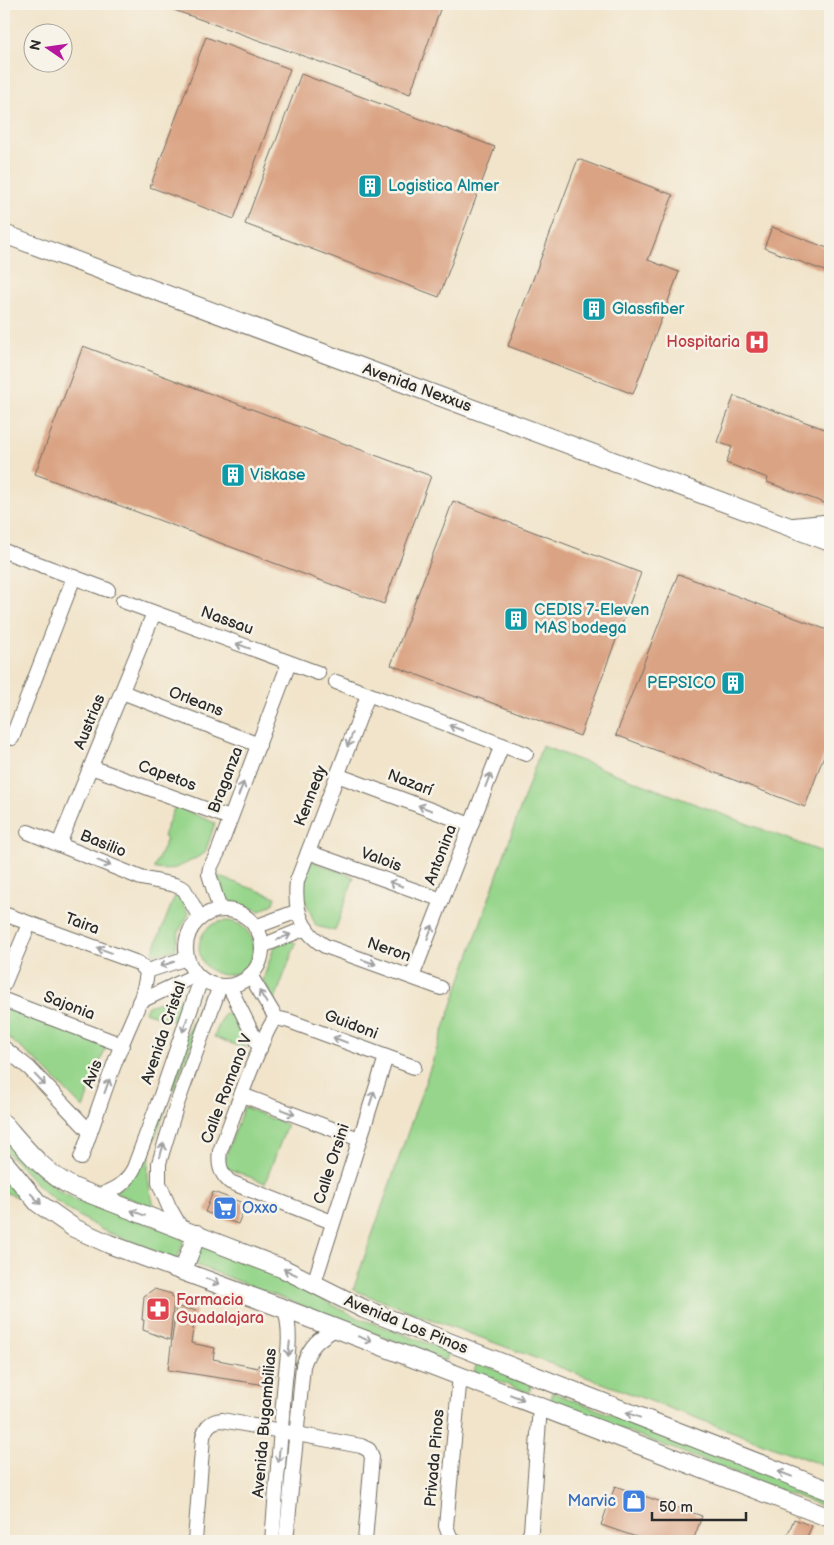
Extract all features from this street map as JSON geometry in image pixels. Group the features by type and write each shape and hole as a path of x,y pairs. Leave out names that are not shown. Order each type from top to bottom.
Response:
{"street":[{"name":"Avenida Nexxus","path":"4,234 830,542"},
{"path":"791,528 824,524 830,526"},
{"path":"4,552 108,590"},
{"path":"12,738 74,577"},
{"name":"Nassau","path":"123,601 318,673"},
{"name":"Austrias","path":"59,844 154,613"},
{"name":"Braganza","path":"220,910 209,874 210,868 218,852 289,663"},
{"path":"336,682 526,754"},
{"name":"Orleans","path":"122,692 258,744"},
{"name":"Kennedy","path":"325,946 311,936 298,911 296,901 297,881 368,695"},
{"name":"Antonina","path":"412,977 502,745"},
{"name":"Capetos","path":"91,767 230,818"},
{"name":"Nazarí","path":"337,775 471,825"},
{"name":"Basilio","path":"28,832 141,878 175,885 184,889 200,918"},
{"name":"Valois","path":"308,852 442,900"},
{"path":"220,910 234,911 246,917 255,927 262,946 261,957 257,967 250,975 240,983 224,986 210,984 198,977 190,967 186,947 188,936 200,918 220,910"},
{"path":"255,927 298,911"},
{"name":"Taira","path":"4,914 138,963 147,971"},
{"path":"4,984 29,924"},
{"path":"262,946 306,928"},
{"name":"Neron","path":"325,946 441,988"},
{"path":"147,971 187,958"},
{"name":"Avis","path":"81,1158 144,988 147,971"},
{"path":"250,975 276,1018"},
{"path":"139,1002 198,977"},
{"name":"Avenida Cristal","path":"95,1197 120,1187 134,1168 160,1098 198,977"},
{"path":"224,986 260,1049"},
{"path":"183,1270 189,1231 163,1195 158,1171 161,1153 177,1104 224,986"},
{"name":"Sajonia","path":"4,1000 122,1045"},
{"name":"Calle Romano V","path":"276,1018 271,1023 260,1049 220,1151 219,1159 223,1176 244,1189 332,1222"},
{"name":"Guidoni","path":"276,1018 289,1021 414,1067"},
{"path":"4,1048 29,1068 90,1132"},
{"name":"Calle Orsini","path":"314,1283 386,1057"},
{"path":"242,1094 359,1139"},
{"name":"Avenida Cristal","path":"160,1098 177,1104"},
{"name":"Avenida Los Pinos","path":"4,1124 27,1150 55,1176 95,1197 189,1231 284,1269 364,1309 830,1491"},
{"name":"Avenida Los Pinos","path":"4,1162 38,1203 74,1228 109,1244 285,1308 830,1518"},
{"name":"Avenida Bugambilias","path":"272,1541 290,1343 289,1324 285,1308"},
{"name":"Avenida Bugambilias","path":"286,1541 302,1374 306,1356 318,1340 337,1328"},
{"path":"460,1375 462,1348"},
{"name":"Privada Pinos","path":"454,1541 450,1538 446,1526 460,1375"},
{"path":"527,1541 530,1531 542,1379"},
{"path":"195,1541 203,1437 206,1429 212,1422 222,1420 366,1448 371,1452 365,1541"}],"green space":[{"path":"542,746 830,855 830,1468 353,1290"},
{"path":"175,806 215,823 205,853 174,868 160,870 154,868 167,839 163,836"},
{"path":"311,861 354,877 335,931 316,926 300,888"},
{"path":"217,876 276,897 273,904 260,911 225,899"},
{"path":"176,893 189,914 179,931 175,950 152,954"},
{"path":"226,921 236,923 245,929 251,938 253,948 251,958 245,967 236,973 226,975 216,973 207,967 201,958 199,948 201,938 207,929 216,923"},
{"path":"289,940 296,943 274,1002 263,980 274,947"},
{"path":"203,993 211,996 173,1090 167,1088"},
{"path":"176,996 182,1001 174,1021 144,1012 148,1006"},
{"path":"5,1008 106,1047 83,1108 40,1064 4,1034"},
{"path":"224,1013 232,1015 246,1049 214,1037"},
{"path":"160,1104 167,1106 152,1145 148,1167 148,1179 155,1208 113,1192 126,1185"},
{"path":"244,1107 287,1125 265,1183 222,1166"},
{"path":"4,1136 35,1171 59,1191 78,1201 185,1236 177,1260 102,1230 67,1209 44,1192 4,1149"},
{"path":"4,1173 22,1196 23,1199 4,1192"},
{"path":"201,1243 261,1267 356,1317 449,1351 446,1361 194,1264"},
{"path":"477,1363 532,1383 529,1393 474,1372"},
{"path":"552,1392 830,1499 830,1509 551,1402"}],"building":[{"path":"157,4 442,4 410,94"},
{"path":"206,37 290,69 234,219 150,187"},
{"name":"Logistica Almer","path":"301,74 495,147 439,297 245,224"},
{"name":"Glassfiber","path":"578,159 673,195 648,260 679,272 633,394 508,346"},
{"path":"772,227 830,249 830,273 764,248"},
{"name":"Viskase","path":"83,346 431,476 384,604 35,474"},
{"path":"734,396 830,431 830,505 767,482 768,478 726,463 732,447 717,442"},
{"name":"CEDIS 7-Eleven MAS bodega","path":"453,501 641,573 580,736 391,665"},
{"name":"PEPSICO","path":"678,574 830,631 830,739 805,807 616,735"},
{"name":"Oxxo","path":"213,1192 246,1204 238,1224 205,1212"},
{"name":"Farmacia Guadalajara","path":"154,1289 172,1294 172,1298 174,1298 170,1340 143,1330 144,1296"},
{"path":"176,1307 196,1310 191,1343 215,1348 213,1359 258,1368 258,1365 275,1367 272,1386 168,1370"},
{"name":"Marvic","path":"615,1486 702,1516 693,1541 648,1541 601,1525"},
{"path":"794,1519 812,1526 805,1541 785,1541"}],"place":[{"name":"Logistica Almer","path":"370,186"},
{"name":"Glassfiber","path":"594,309"},
{"name":"Hospitaria","path":"757,342"},
{"name":"Viskase","path":"233,475"},
{"name":"CEDIS 7-Eleven MAS bodega","path":"516,619"},
{"name":"PEPSICO","path":"733,683"},
{"name":"Oxxo","path":"225,1208"},
{"name":"Farmacia Guadalajara","path":"158,1309"},
{"name":"Marvic","path":"634,1501"}]}
